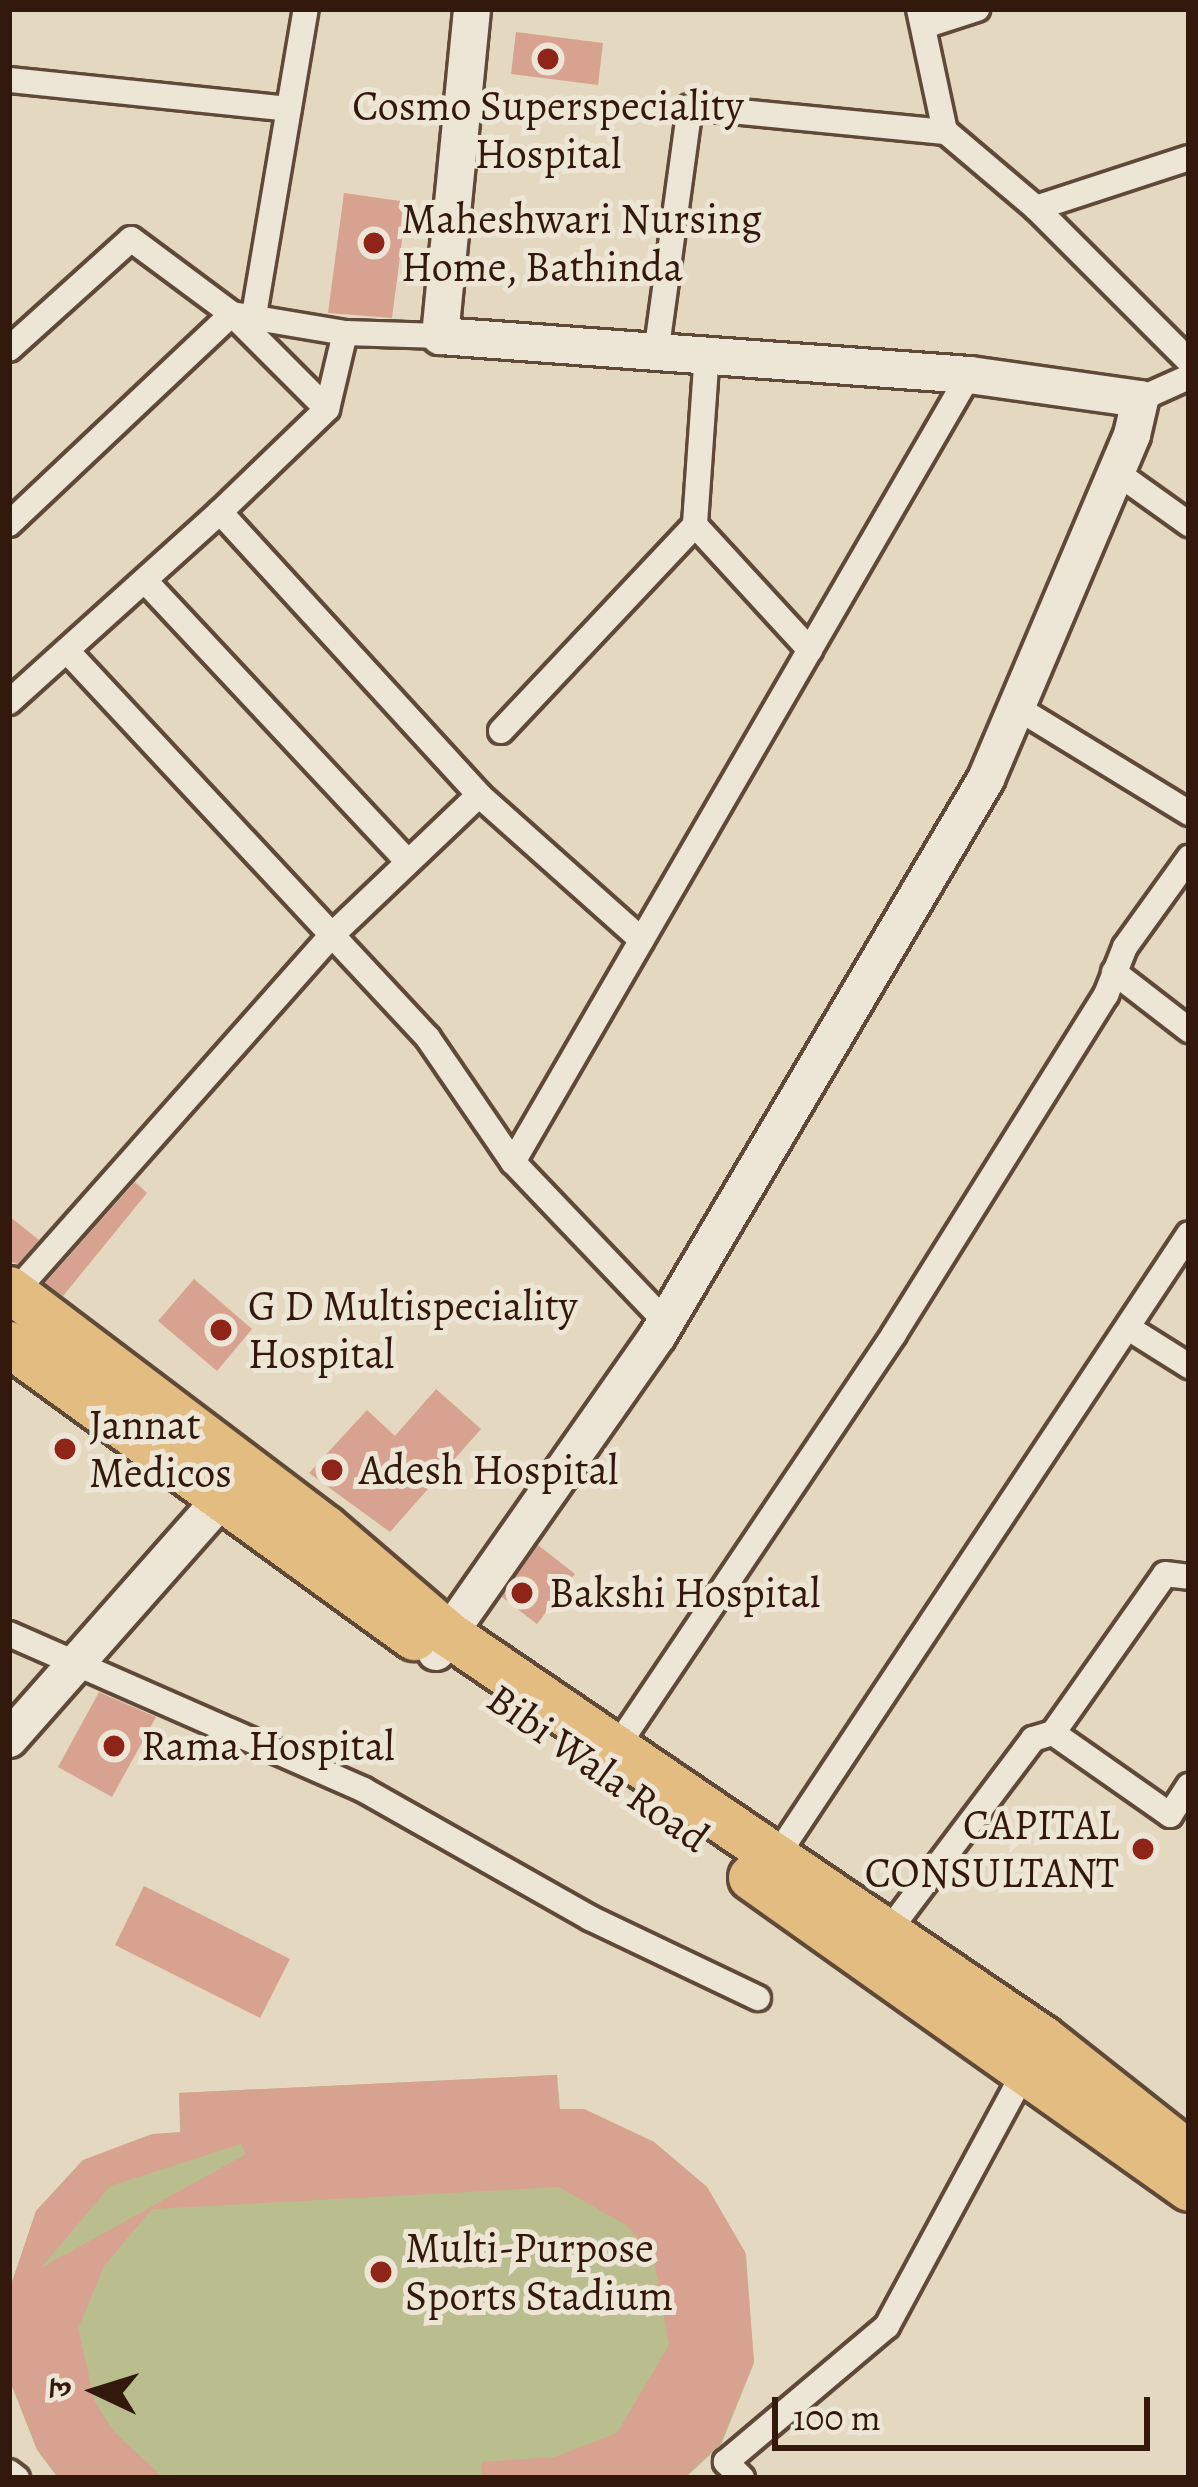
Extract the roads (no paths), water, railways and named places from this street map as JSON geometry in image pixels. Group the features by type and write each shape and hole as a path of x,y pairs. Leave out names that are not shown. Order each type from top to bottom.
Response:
{"highway":[{"path":"12,1291 233,1486"},
{"name":"Bibi Wala Road","path":"9,1343 233,1486 441,1642 1033,2055 1189,2188"},
{"path":"441,1642 616,1748 776,1857 887,1933 1033,2055 1189,2154"}],"street":[{"path":"9,524 243,315 290,109 306,9"},
{"path":"440,336 472,9"},
{"path":"946,132 922,17 977,9"},
{"path":"9,80 290,109"},
{"path":"657,347 690,106 946,132 1036,208 1189,361"},
{"path":"1036,208 1189,158"},
{"path":"9,349 131,239 243,315 327,409"},
{"path":"243,315 345,333 657,347 969,375 1139,399 1189,376"},
{"path":"9,702 147,583 327,409 345,333"},
{"path":"501,731 695,525 707,352"},
{"path":"513,1162 969,375"},
{"path":"441,1642 667,1322 986,779 1116,472 1139,399"},
{"path":"1116,472 1189,524"},
{"path":"220,512 479,795 642,940"},
{"path":"695,525 810,650"},
{"path":"147,583 408,862"},
{"path":"70,653 428,1038 513,1162 667,1322"},
{"path":"1016,707 1189,813"},
{"path":"12,1291 332,935 479,795"},
{"path":"616,1748 894,1334 1189,857"},
{"path":"1114,972 1189,1030"},
{"path":"776,1857 1189,1234"},
{"path":"1130,1329 1189,1366"},
{"path":"9,1739 233,1486"},
{"path":"887,1933 1014,1755 1053,1732 1165,1574 1189,1577"},
{"path":"9,1634 80,1659 364,1790 590,1918 758,1997"},
{"path":"1053,1732 1170,1815 1189,1786"},
{"path":"742,2478 726,2462 887,2326 1033,2055"},
{"path":"9,2472 16,2478"}],"place":[{"name":"Cosmo Superspeciality Hospital","path":"548,59"},
{"name":"Maheshwari Nursing Home, Bathinda","path":"374,243"},
{"name":"G D Multispeciality Hospital","path":"221,1330"},
{"name":"Jannat Medicos","path":"65,1449"},
{"name":"Adesh Hospital","path":"332,1470"},
{"name":"Bakshi Hospital","path":"522,1593"},
{"name":"Rama Hospital","path":"114,1746"},
{"name":"CAPITAL CONSULTANT","path":"1143,1849"},
{"name":"Multi-Purpose Sports Stadium","path":"381,2272"}]}
